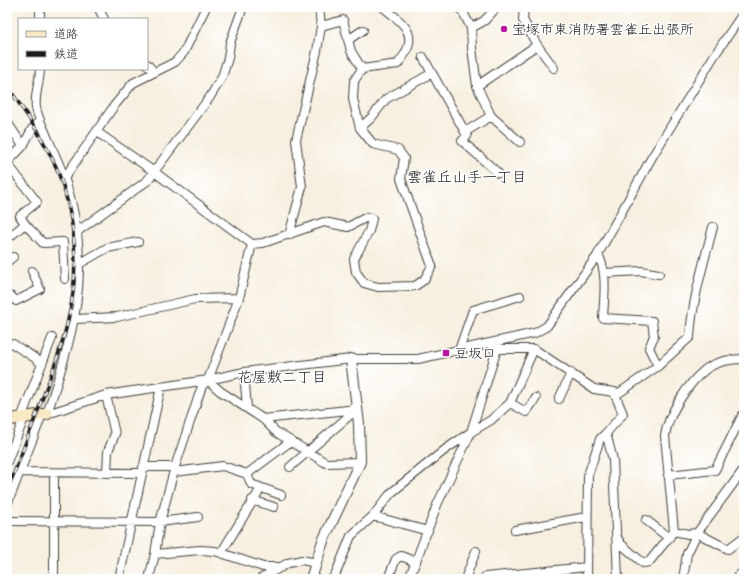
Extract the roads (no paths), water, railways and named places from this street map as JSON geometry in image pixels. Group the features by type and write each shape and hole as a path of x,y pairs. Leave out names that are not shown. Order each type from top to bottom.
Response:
{"main road":[{"path":"7,420 44,415"}],"street":[{"path":"40,7 40,18"},
{"path":"98,7 103,18"},
{"path":"65,177 114,106 133,83 175,62 184,52 206,7"},
{"path":"78,232 147,181 210,97 222,76 228,58 230,43 243,7"},
{"path":"289,235 302,187 296,140 317,51 321,26 319,7"},
{"path":"97,132 252,244 263,244 324,222 348,227 367,216 372,219 369,231 354,258 356,272 364,283 378,287 415,286 424,280 432,266 401,179 404,158 398,150 373,144 360,128 353,99 354,81 362,69 398,64 407,50 409,36 406,28 383,7"},
{"path":"458,7 463,12 471,28 477,86 492,116 520,142"},
{"path":"471,28 484,21 496,7"},
{"path":"524,7 523,20 537,45 554,68"},
{"path":"44,415 106,395 208,380 244,372 351,360 418,359 535,333 547,326 598,254 652,157 714,56 744,12"},
{"path":"321,26 343,20 351,50 362,69"},
{"path":"348,40 364,30"},
{"path":"477,86 537,45"},
{"path":"423,57 467,136 462,141 498,173"},
{"path":"148,65 154,72"},
{"path":"7,505 19,472 44,415 70,343 79,295 78,232 65,177 40,121 36,108 40,70"},
{"path":"360,128 372,117 386,99 432,73"},
{"path":"465,132 492,116"},
{"path":"40,121 32,129 23,146 8,161 37,202 20,216 25,224 43,243 64,242 65,279"},
{"path":"7,122 23,146"},
{"path":"7,239 25,224"},
{"path":"482,345 497,349 534,349 594,389 619,393 658,366 690,337 699,284 713,227"},
{"path":"79,264 108,248 138,242"},
{"path":"149,579 160,522 174,470 202,386 208,380 239,298 252,244"},
{"path":"598,254 602,262 605,281 603,318 652,321 654,336 649,348 658,366"},
{"path":"7,296 12,297 16,301 40,289 32,271"},
{"path":"604,273 640,271 659,274"},
{"path":"459,350 473,310 520,296"},
{"path":"75,319 117,317 195,299 239,298"},
{"path":"7,462 52,338"},
{"path":"13,344 36,358 42,364"},
{"path":"409,579 451,473 471,432 497,349"},
{"path":"332,579 336,573 351,536 373,516 391,493 446,449 491,420 510,403 534,349"},
{"path":"615,535 621,544 643,563 649,562 671,535 665,436 667,425 674,408 694,381 707,369 724,360 744,359"},
{"path":"311,579 326,535 360,462 357,410 351,360"},
{"path":"244,372 247,408"},
{"path":"559,398 571,373"},
{"path":"208,380 220,391 263,419 276,432 326,463 360,462"},
{"path":"118,579 161,387"},
{"path":"587,579 586,517 588,475 600,439 623,414 614,392"},
{"path":"106,395 115,434 108,451 107,472"},
{"path":"510,403 526,412 536,398"},
{"path":"263,419 357,410"},
{"path":"290,467 357,410"},
{"path":"668,475 715,470 744,412"},
{"path":"606,433 612,460 618,579"},
{"path":"247,474 291,441"},
{"path":"19,472 107,472 174,470 223,466 247,474 251,484 281,495"},
{"path":"683,579 687,554 697,533 744,469"},
{"path":"54,473 54,579"},
{"path":"221,553 252,500 261,488"},
{"path":"252,500 274,507"},
{"path":"373,516 428,531"},
{"path":"7,521 160,522 198,517"},
{"path":"515,530 586,517"},
{"path":"646,520 671,535 697,533 728,549 744,538"},
{"path":"155,554 200,550 215,551 263,567 282,567"},
{"path":"465,579 476,551"},
{"path":"390,579 389,576 396,559 402,556 416,562"},
{"path":"260,579 288,563 302,560 316,562"},
{"path":"485,577 587,567"},
{"path":"736,579 744,570"}],"railway":[{"path":"7,86 40,136 57,169 72,225 75,263 72,301 63,341 7,491"}],"place":[{"name":"宝塚市東消防署雲雀丘出張所","path":"504,29"},
{"name":"豆坂口","path":"446,353"}],"district":[{"name":"雲雀丘山手一丁目","path":"467,177"},
{"name":"花屋敷二丁目","path":"282,377"}]}
